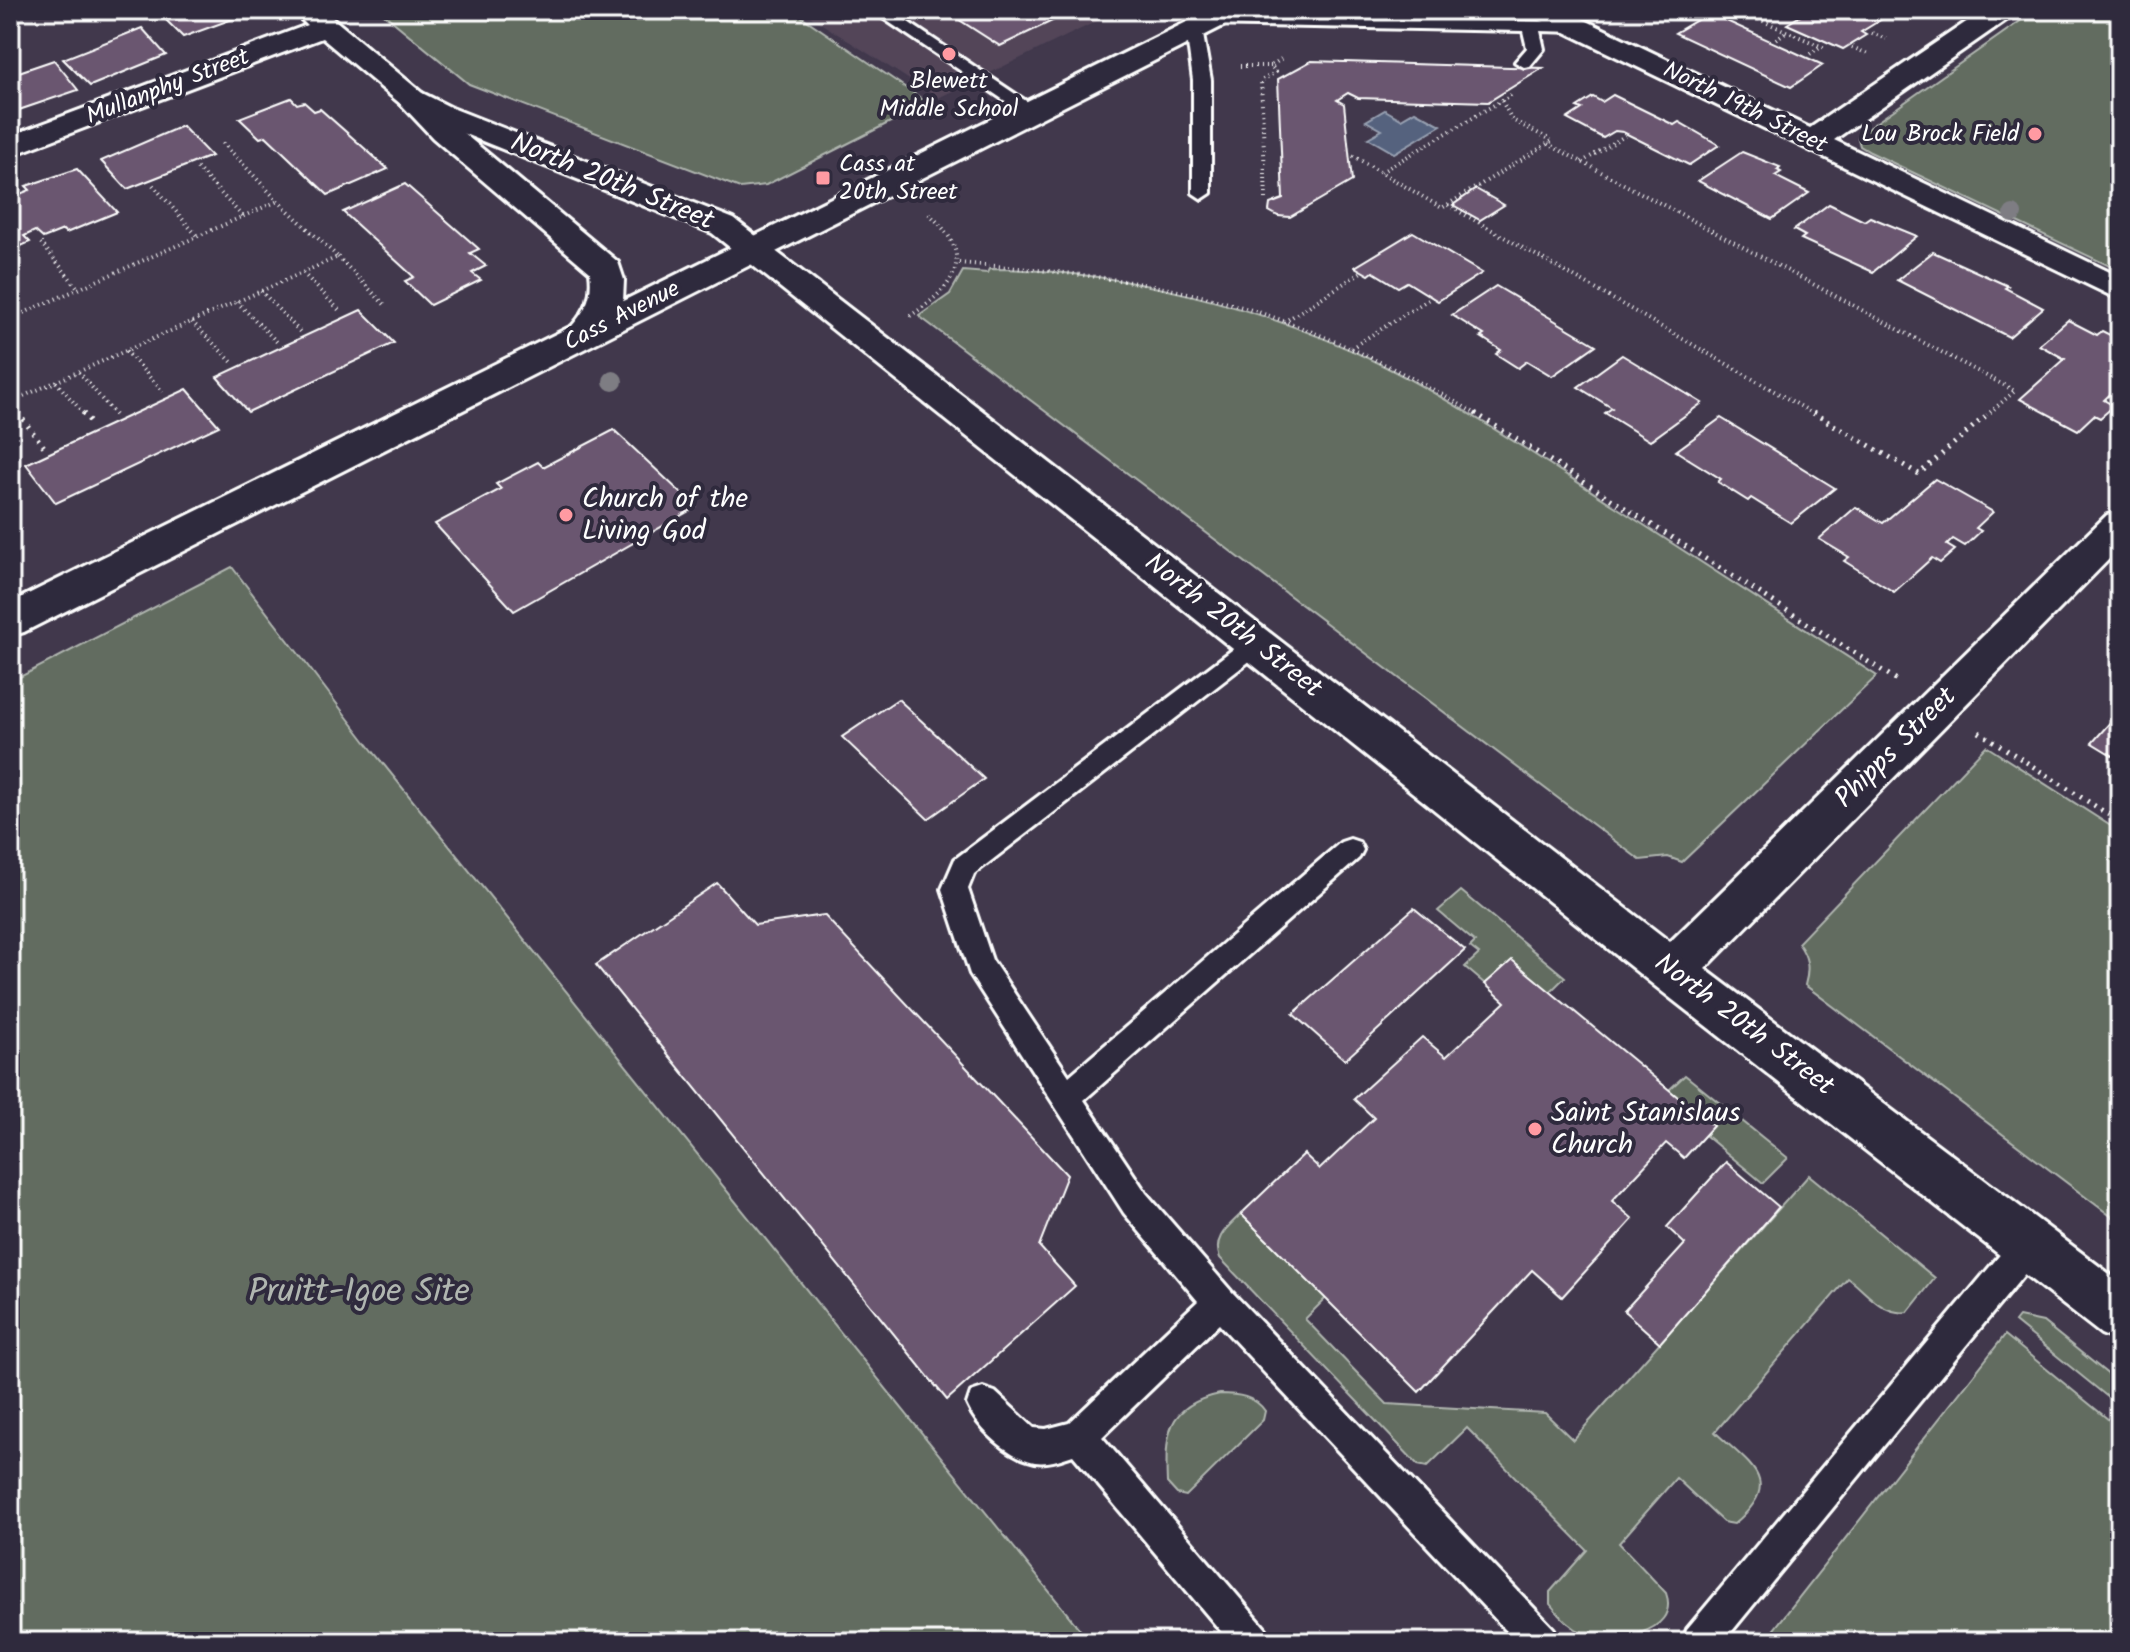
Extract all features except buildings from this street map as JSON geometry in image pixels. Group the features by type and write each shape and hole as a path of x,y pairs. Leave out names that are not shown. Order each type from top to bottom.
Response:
{"street":[{"path":"1812,141 2002,10"},
{"name":"North 20th Street","path":"316,18 412,99 441,114 723,226 1672,971 2120,1315"},
{"name":"Mullanphy Street","path":"10,147 316,18"},
{"name":"North 19th Street","path":"1537,19 1577,27 2120,290"},
{"name":"Cass Avenue","path":"10,621 1212,20"},
{"path":"412,99 444,132 606,269 609,286 606,309 583,335"},
{"name":"Phipps Street","path":"1672,971 2120,525"}],"lane":[{"path":"879,10 1032,111"},
{"path":"1202,193 1202,80 1212,20 1537,19 1536,49 1524,62"},
{"path":"1256,644 964,867 955,889 980,965 1135,1203 1220,1302 1541,1642"},
{"path":"1066,1097 1350,850"},
{"path":"1700,1642 2030,1243"},
{"path":"983,1404 1024,1444 1051,1447 1079,1436 1220,1302"},
{"path":"1079,1436 1253,1642"}],"path":[{"path":"1729,17 1741,10 1823,47 1810,54"},
{"path":"1786,10 1796,14"},
{"path":"1762,32 1772,25"},
{"path":"1776,39 1787,31"},
{"path":"1271,66 1275,60 1287,57"},
{"path":"1239,66 1271,66"},
{"path":"1266,199 1261,81 1276,72 1271,66"},
{"path":"1381,172 1515,93"},
{"path":"1353,156 1442,208 1552,141 1512,120 1502,101"},
{"path":"1581,162 1628,134"},
{"path":"220,140 387,307"},
{"path":"1448,205 1919,474 2015,391 1548,144"},
{"path":"197,168 243,217"},
{"path":"153,185 198,237"},
{"path":"10,319 278,201"},
{"path":"906,318 945,291 955,277 959,263 945,225 927,212"},
{"path":"41,243 79,289"},
{"path":"45,448 10,402 338,257"},
{"path":"959,263 1050,269 1190,292 1284,322 1351,348 1457,400 2120,822"},
{"path":"1284,322 1363,271"},
{"path":"303,273 341,312"},
{"path":"261,291 300,332"},
{"path":"1351,348 1432,297"},
{"path":"237,302 277,342"},
{"path":"192,322 232,362"},
{"path":"126,351 163,392"},
{"path":"79,372 115,415"},
{"path":"56,382 93,425"}],"shaded area":[{"name":"Blewett Middle School","path":"800,10 1120,10 938,98"}],"green space":[{"path":"379,10 792,10 928,103 766,185 740,188 469,84"},
{"name":"Lou Brock Field","path":"2036,10 2120,10 2120,271 1860,146 1858,138 1864,131"},
{"path":"989,269 1090,276 1141,284 1244,310 1341,346 1415,382 1501,433 1877,676 1682,862 1668,857 1640,860 919,316 950,294 963,271 987,273"},
{"name":"Pruitt-Igoe Site","path":"232,567 376,755 1090,1642 10,1642 10,682"},
{"path":"1986,746 2120,832 2120,1223 1805,985 1807,963 1798,943"},
{"path":"1461,891 1565,977 1550,992 1512,961 1485,984 1465,967 1479,954 1470,947 1475,942 1438,911"},
{"path":"1685,1075 1788,1158 1763,1183 1705,1135 1713,1125 1669,1090"},
{"path":"1809,1175 1935,1278 1908,1312 1899,1312 1875,1302 1848,1278 1715,1432 1757,1475 1760,1485 1758,1497 1749,1509 1734,1524 1723,1522 1676,1478 1619,1543 1666,1593 1668,1607 1663,1619 1653,1627 1625,1636 1583,1633 1569,1624 1550,1604 1550,1592 1587,1550 1467,1428 1427,1467 1418,1465 1220,1258 1218,1251 1223,1233 1241,1214 1326,1298 1305,1319 1387,1404 1545,1413 1573,1440"},
{"path":"2019,1317 2043,1322 2120,1384 2120,1407 2015,1322"},
{"path":"2005,1335 2120,1429 2120,1642 1764,1642"},
{"path":"1220,1394 1239,1395 1256,1402 1265,1411 1263,1420 1186,1496 1177,1494 1167,1483 1167,1450 1172,1425 1189,1406"}],"water":[{"path":"1385,110 1401,119 1415,111 1441,125 1394,153 1368,138 1382,130 1366,121"}],"place":[{"name":"Blewett Middle School","path":"949,54"},
{"name":"Lou Brock Field","path":"2035,134"},
{"name":"Cass at 20th Street","path":"823,178"},
{"name":"Church of the Living God","path":"566,515"},
{"name":"Saint Stanislaus Church","path":"1535,1129"}]}
